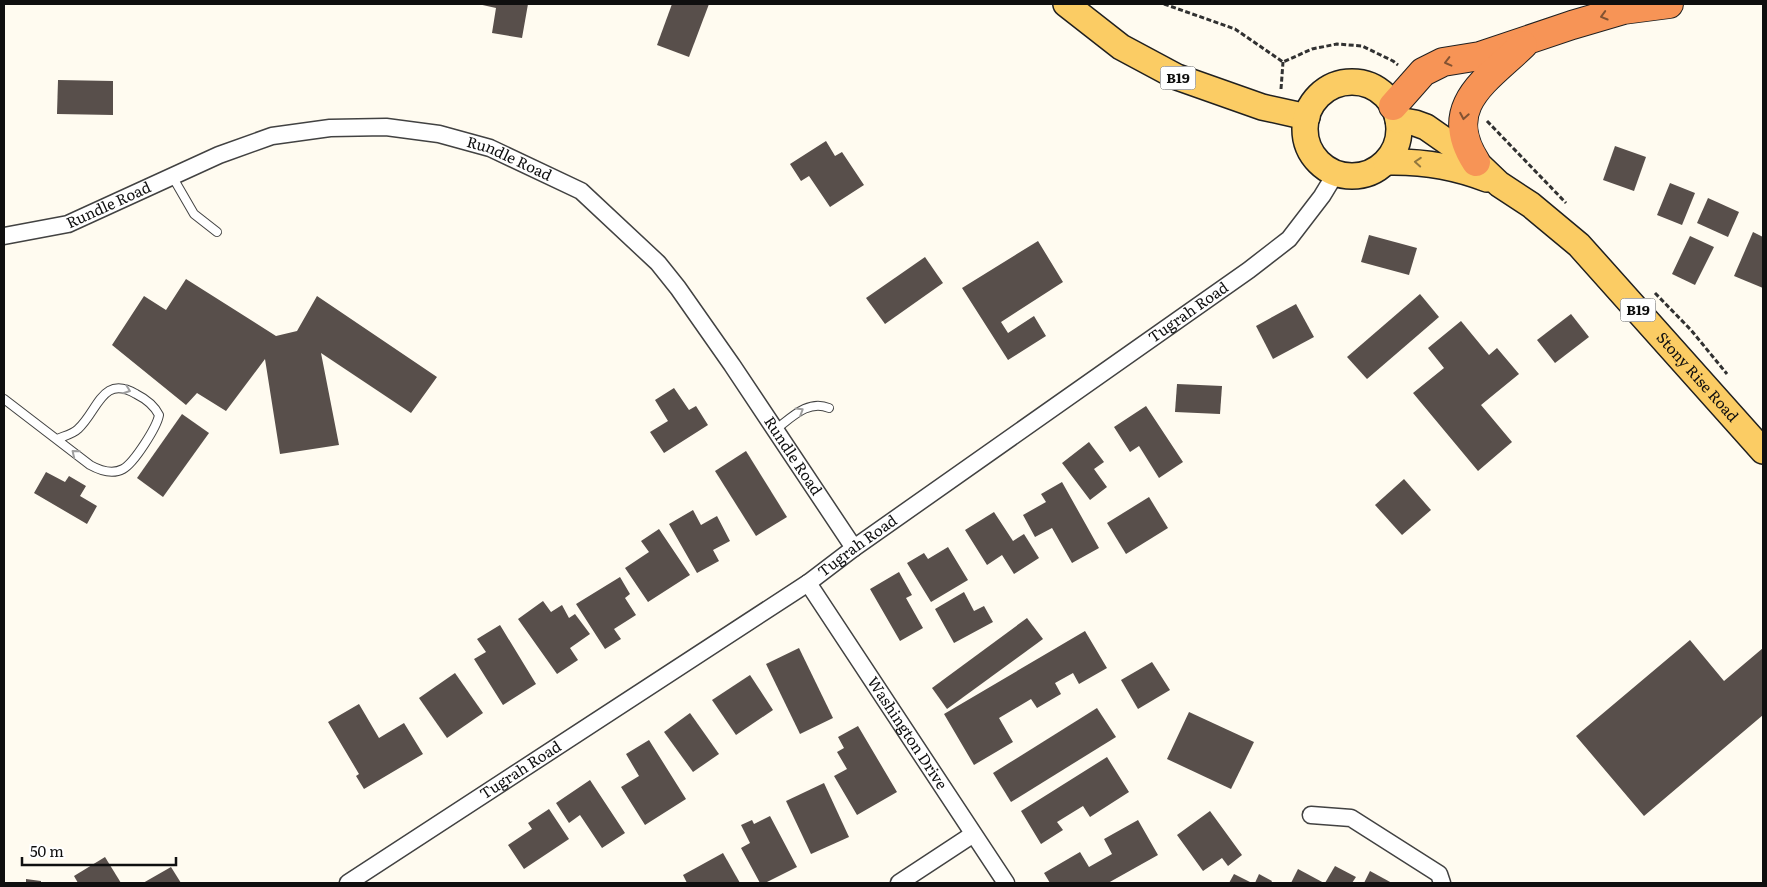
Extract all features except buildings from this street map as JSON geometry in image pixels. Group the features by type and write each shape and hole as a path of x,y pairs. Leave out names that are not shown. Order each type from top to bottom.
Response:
{"highway":[{"path":"1395,113 1423,72 1444,62 1480,56 1572,25 1624,10 1669,4"},
{"path":"1476,162 1465,142 1463,125 1467,104 1478,86 1528,41"}],"main road":[{"name":"B19","path":"1066,4 1121,47 1176,77 1262,107 1307,117"},
{"path":"1336,173 1323,166 1313,154 1306,140 1307,117 1314,102 1326,90 1334,86 1350,83 1367,85 1382,93 1395,113 1398,135 1397,142 1386,162"},
{"name":"Stony Rise Road","path":"1395,113 1426,127 1476,162 1499,184 1531,205 1578,245 1763,451"},
{"name":"B19","path":"1336,173 1349,176 1363,174 1375,170 1386,162"},
{"name":"Stony Rise Road","path":"1386,162 1438,164 1499,184"}],"street":[{"name":"Rundle Road","path":"4,236 68,224 219,155 272,136 330,128 386,127 439,134 490,148 581,191 658,263 678,288 854,548"},
{"name":"Tugrah Road","path":"348,883 808,583 854,548 1278,248 1298,228 1322,196 1336,173"},
{"name":"Washington Drive","path":"808,583 1006,883"},
{"path":"1311,815 1351,818 1439,874 1442,883"},
{"path":"900,883 972,834"}],"lane":[{"path":"172,176 194,214 217,232"},
{"path":"4,399 90,465 99,470 110,472 124,469 155,428 159,415 152,404 131,390 120,387 111,388 103,395 80,428 57,439"},
{"path":"775,430 801,410 811,406 822,405 829,408"}],"path":[{"path":"1164,4 1235,29 1283,62 1312,49 1337,44 1362,46 1393,61 1415,82"}]}
